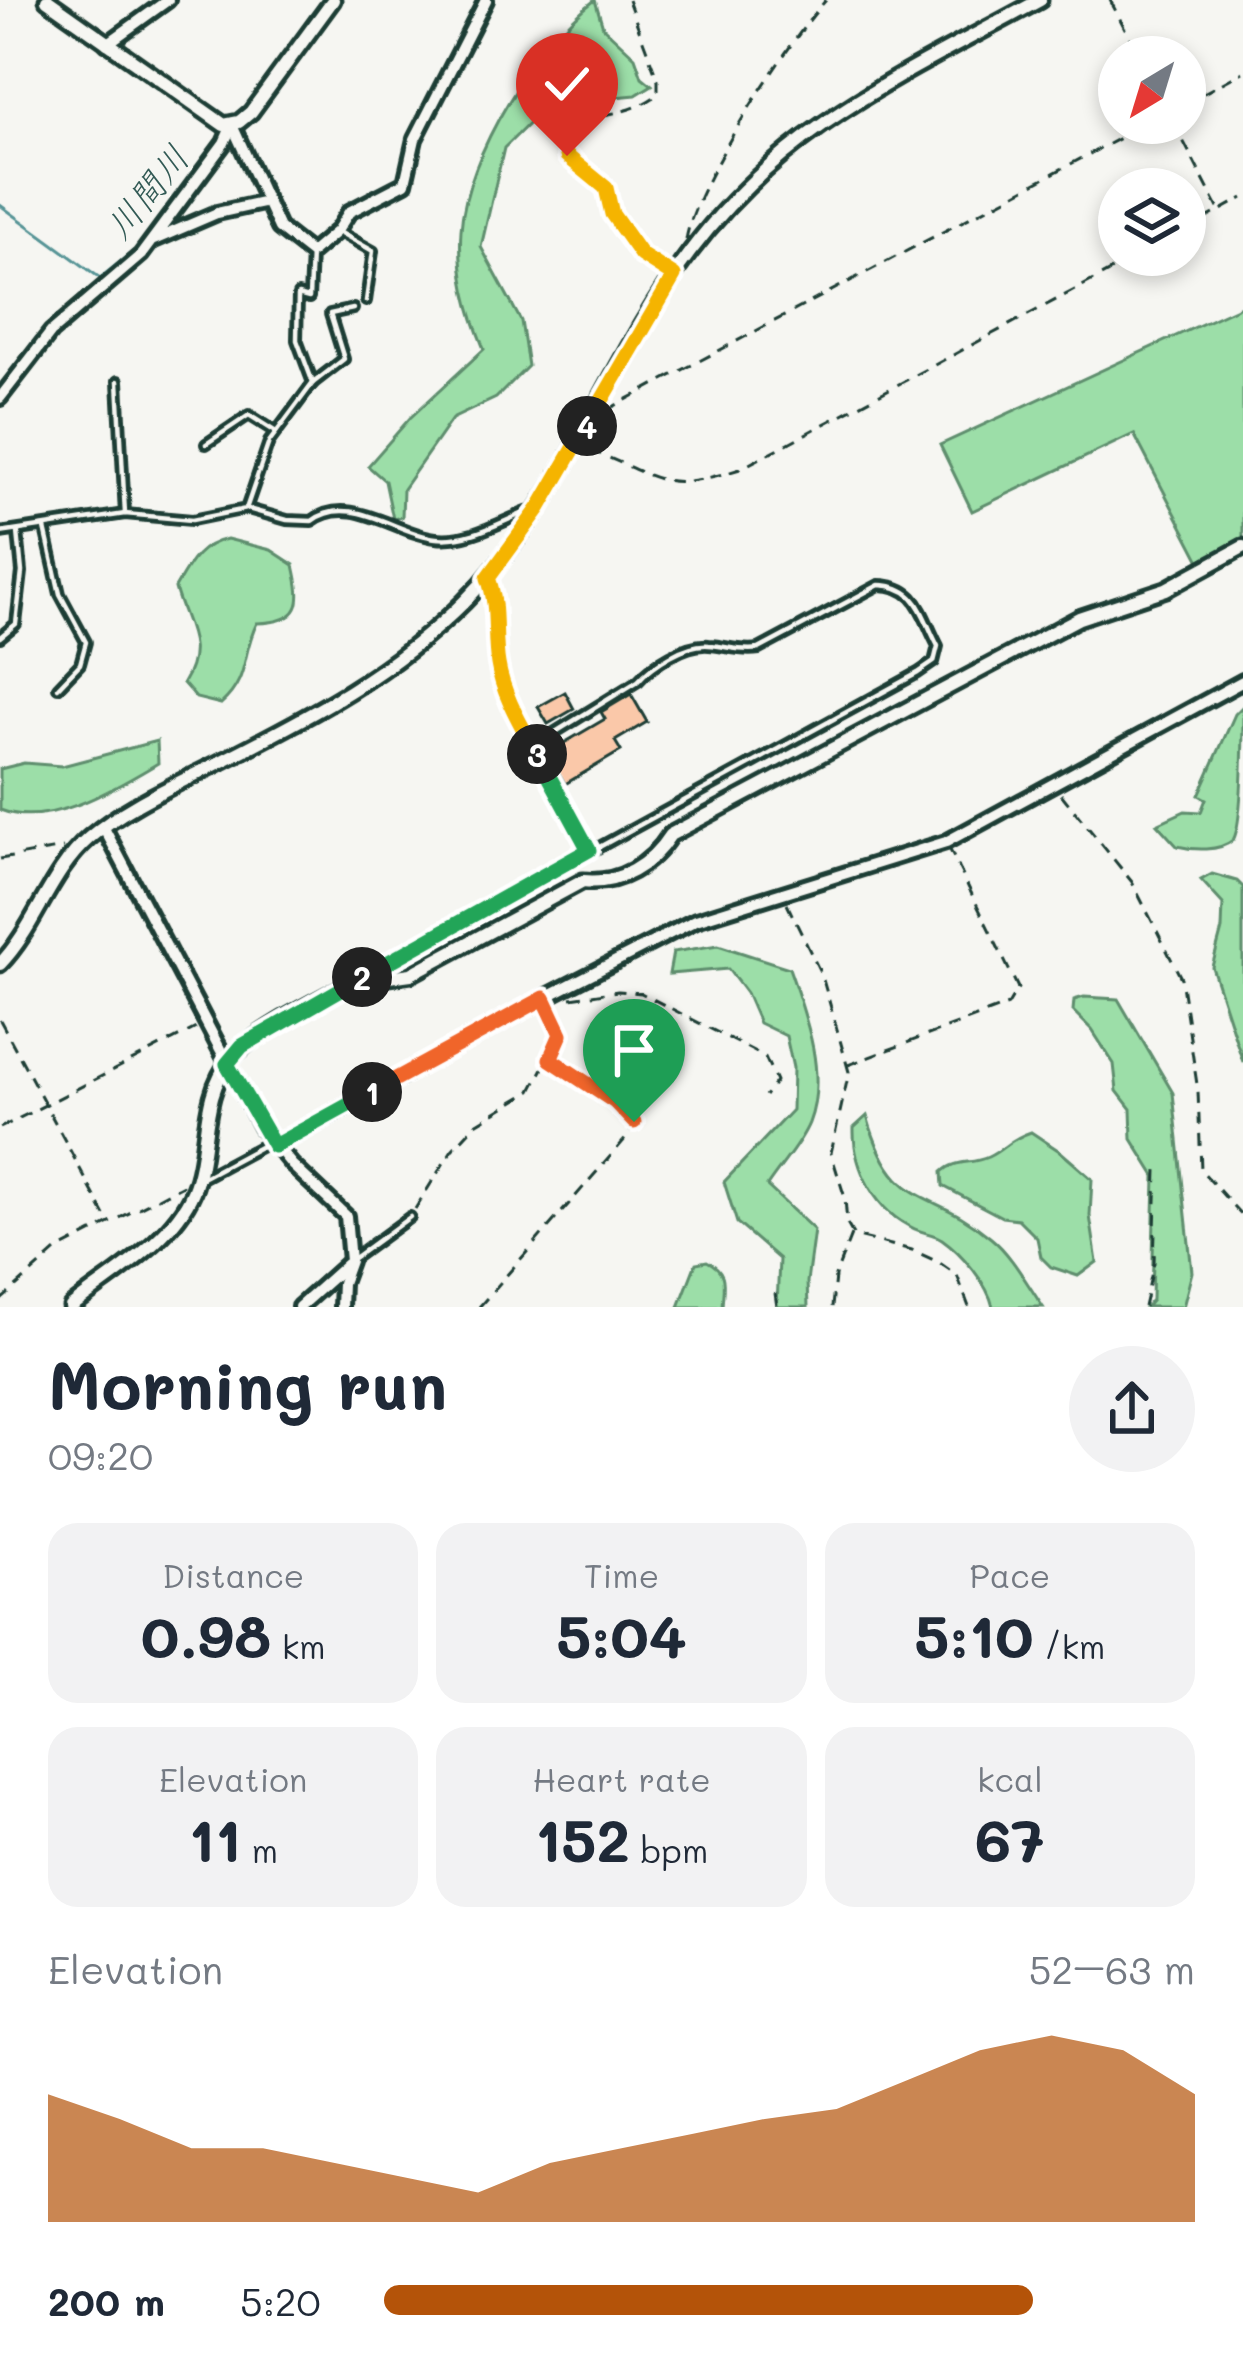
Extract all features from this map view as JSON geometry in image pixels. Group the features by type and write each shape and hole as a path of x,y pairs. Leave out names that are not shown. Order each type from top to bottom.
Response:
{"street":[{"path":"47,0 207,117 232,125 279,228 311,254 337,231 349,212 405,183 415,139 487,0"},
{"path":"107,44 168,0"},
{"path":"0,398 52,332 154,240 232,125 251,112 333,0"},
{"path":"0,964 25,932 49,885 83,844 144,801 304,720 387,670 488,578 540,507 689,253 751,179 822,121 1040,0"},
{"path":"154,240 217,213 267,202"},
{"path":"71,1307 158,1238 187,1204 196,1181 215,1082 242,1046 373,971 389,976 411,974 583,881 604,884 655,859 670,835 1079,618 1166,589 1243,548"},
{"path":"273,1144 696,920 946,842 1243,681"},
{"path":"104,828 273,1144 346,1216 350,1262 342,1283 341,1307"},
{"path":"299,1307 350,1262"}],"lane":[{"path":"337,231 373,251 366,302"},
{"path":"311,254 309,298 298,295 297,340 313,383"},
{"path":"246,509 276,432 313,383 344,359 329,314 353,309"},
{"path":"118,382 125,514"},
{"path":"206,444 249,415 276,432"},
{"path":"0,533 125,514 192,520 246,509 299,521 312,521 324,512 346,512 436,538 477,533 540,507"},
{"path":"45,528 61,594 86,642 80,664 58,687"},
{"path":"0,637 16,624 21,599 18,532"},
{"path":"488,578 497,602 499,670 589,850"},
{"path":"373,971 919,673 934,662 938,646 910,592 898,586 878,586 759,649 706,644 652,666 638,681 533,746"},
{"path":"196,1181 273,1144"},
{"path":"350,1262 410,1217"}],"path":[{"path":"628,0 658,80 658,94 626,110 570,120 563,137 567,156 606,188 612,214 641,255 674,276"},
{"path":"689,253 685,236 712,174 783,57 826,0"},
{"path":"1110,0 1129,36"},
{"path":"1206,92 1243,72"},
{"path":"594,414 622,405 1109,144"},
{"path":"1185,144 1220,210"},
{"path":"1206,218 1243,198"},
{"path":"577,444 668,484 705,480 740,469 1101,276"},
{"path":"1053,784 1132,882 1180,978 1198,1091 1201,1170 1243,1217"},
{"path":"847,1066 1008,1005 1016,996 1018,988 946,842"},
{"path":"0,859 83,844"},
{"path":"782,891 822,976 849,1072 831,1153 852,1233"},
{"path":"544,998 641,993 766,1057 776,1082 765,1096"},
{"path":"410,1217 452,1150 476,1124 531,1091 561,1034 544,998"},
{"path":"0,1020 109,1222"},
{"path":"0,1128 205,1023"},
{"path":"479,1307 628,1136 634,1122 615,1102 550,1059"},
{"path":"1144,1307 1154,1263 1157,1170"},
{"path":"0,1301 56,1251 169,1190 196,1181"},
{"path":"832,1307 846,1239 852,1233"},
{"path":"852,1233 938,1262 963,1283 969,1307"},
{"path":"776,1293 777,1307"}],"green space":[{"path":"595,0 603,27 635,57 642,77 652,85 636,95 550,103 504,148 481,247 521,321 528,366 496,398 452,419 403,489 402,517 393,519 385,481 368,466 410,418 484,349 461,261 461,230 476,168 528,73"},
{"path":"1243,305 1243,538 1200,561 1134,434 972,511 940,445"},
{"path":"227,539 271,550 294,565 298,600 283,619 257,623 237,685 221,704 196,698 183,683 193,647 175,588 201,551"},
{"path":"1243,706 1241,798 1233,840 1213,848 1177,846 1157,824 1185,811 1201,812 1206,799 1199,795 1235,714"},
{"path":"157,741 158,763 82,803 40,814 0,810 0,769 24,763 62,766"},
{"path":"1212,874 1243,887 1243,1062 1212,967 1223,904 1201,880"},
{"path":"718,945 789,968 807,1024 815,1065 814,1104 800,1139 767,1186 814,1230 808,1307 777,1307 779,1259 737,1223 724,1182 792,1110 793,1068 786,1036 759,1023 746,993 728,969 669,974 673,952"},
{"path":"1118,999 1173,1093 1192,1272 1183,1307 1146,1307 1152,1300 1155,1176 1132,1139 1131,1109 1117,1091 1114,1064 1073,1011 1074,1000"},
{"path":"867,1116 889,1169 916,1194 969,1222 999,1245 1043,1307 993,1307 980,1279 958,1252 889,1212 870,1188 858,1159 854,1128"},
{"path":"1031,1132 1092,1179 1090,1216 1097,1262 1078,1276 1051,1267 1041,1257 1037,1238 1018,1219 1002,1217 943,1186 942,1172 947,1168 988,1157"},
{"path":"707,1261 722,1275 722,1307 679,1307 696,1263"}],"building":[{"path":"565,692 574,709 548,724 538,707"},
{"path":"631,694 647,722 615,741 621,751 565,784 547,753 605,719 601,712"}],"waterway":[{"name":"川間川","path":"0,205 100,278 136,249 213,145"}],"route":[{"path":"567,156 606,188 612,214 641,255 674,276 540,507 488,578 497,602 496,644 504,686 589,850 242,1046 227,1064 274,1146 544,998 561,1034 550,1059 615,1102 634,1122"}]}
